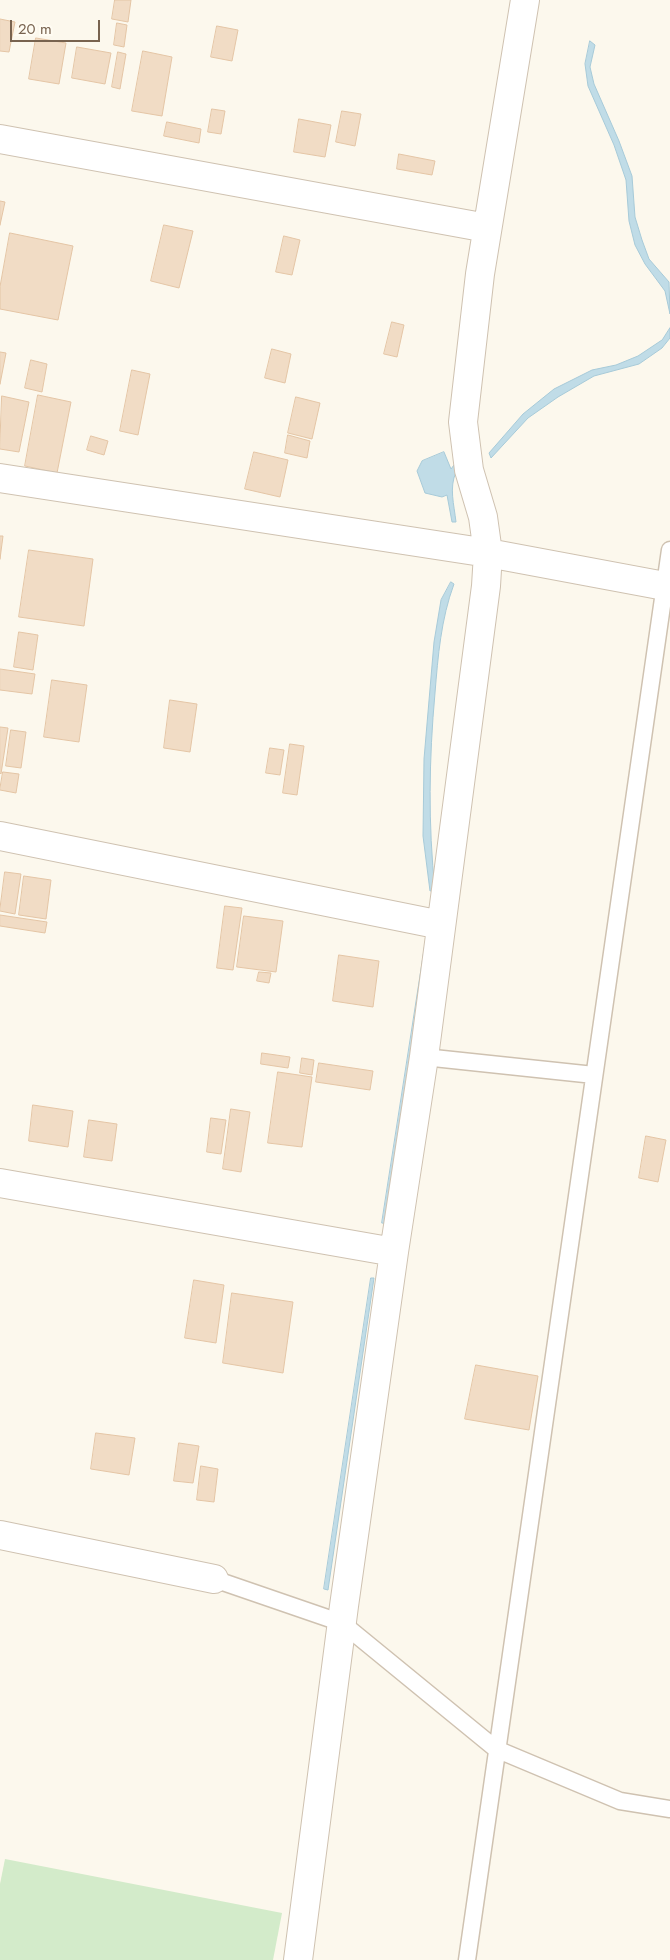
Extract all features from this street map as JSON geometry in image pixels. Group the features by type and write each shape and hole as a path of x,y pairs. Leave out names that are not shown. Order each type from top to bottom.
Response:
{"street":[{"path":"298,1960 342,1623 394,1252 424,1057 486,586 488,553 483,518 469,470 463,422 487,228 525,0"},
{"path":"0,139 487,228"},
{"path":"0,478 488,553 667,587"},
{"path":"0,836 441,925"},
{"path":"0,1183 394,1252"},
{"path":"0,1535 214,1579"}],"lane":[{"path":"467,1960 594,1075 667,587 670,550"},
{"path":"424,1057 594,1075"},
{"path":"214,1579 342,1623 496,1749 620,1801 670,1809"}],"green space":[{"path":"5,1859 282,1913 273,1960 0,1960 0,1884"}],"water":[{"path":"590,41 595,45 590,67 594,84 632,176 635,217 649,259 669,282 670,314 665,291 645,264 635,245 629,221 626,180 614,145 588,86 585,64"},
{"path":"670,328 670,338 662,348 639,364 594,376 558,397 528,418 491,458 489,453 523,414 554,389 592,370 616,365 638,356 662,340"},
{"path":"444,452 451,469 454,465 456,472 452,490 456,522 452,522 447,495 442,497 425,493 417,471 422,461"},
{"path":"451,582 454,584 441,638 433,718 430,816 435,890 430,891 423,836 424,759 434,642 441,600"},
{"path":"425,946 428,947 387,1224 382,1223"},
{"path":"371,1278 374,1278 328,1590 324,1589"}],"building":[{"path":"115,0 131,0 128,22 112,19"},
{"path":"0,19 15,22 9,52 0,51"},
{"path":"117,23 127,25 124,47 114,45"},
{"path":"217,26 238,30 232,61 211,57"},
{"path":"36,38 66,43 59,84 29,79"},
{"path":"77,47 111,53 105,84 72,78"},
{"path":"143,51 172,57 162,116 132,111"},
{"path":"118,52 126,54 120,89 112,87"},
{"path":"212,109 225,111 221,134 208,132"},
{"path":"342,111 361,114 355,146 336,142"},
{"path":"299,119 331,125 325,157 294,152"},
{"path":"167,122 201,129 199,143 164,136"},
{"path":"399,154 435,161 432,175 397,169"},
{"path":"0,201 5,202 0,225"},
{"path":"164,225 193,231 179,288 151,281"},
{"path":"10,233 73,246 58,320 0,309 0,287"},
{"path":"284,236 300,240 292,275 276,272"},
{"path":"392,322 404,325 397,357 384,354"},
{"path":"272,349 291,354 285,383 265,378"},
{"path":"0,352 6,353 0,384"},
{"path":"31,360 47,364 42,392 25,388"},
{"path":"132,370 150,374 138,435 120,431"},
{"path":"38,395 71,402 57,473 25,466"},
{"path":"2,396 29,402 19,452 0,449"},
{"path":"296,397 320,403 312,439 288,433"},
{"path":"288,435 310,441 307,458 285,453"},
{"path":"91,436 108,441 104,455 87,450"},
{"path":"254,452 288,460 280,497 245,489"},
{"path":"0,536 3,536 0,559"},
{"path":"29,550 93,559 84,626 19,617"},
{"path":"19,632 38,635 33,670 14,667"},
{"path":"0,669 35,674 32,694 0,690"},
{"path":"52,680 87,685 79,742 44,737"},
{"path":"170,700 197,704 190,752 164,748"},
{"path":"0,727 8,728 1,774 0,773"},
{"path":"11,730 26,732 21,768 6,766"},
{"path":"290,744 304,746 297,795 283,793"},
{"path":"270,748 284,750 280,775 266,773"},
{"path":"3,772 19,774 16,793 0,790"},
{"path":"5,872 21,874 15,914 0,911"},
{"path":"24,876 51,880 46,919 19,915"},
{"path":"225,906 242,908 233,970 217,968"},
{"path":"0,915 47,922 45,933 0,926"},
{"path":"244,916 283,921 276,972 237,967"},
{"path":"339,955 379,961 373,1007 333,1001"},
{"path":"259,972 271,973 269,983 257,981"},
{"path":"262,1053 290,1057 288,1068 261,1064"},
{"path":"302,1058 314,1060 312,1075 300,1073"},
{"path":"319,1063 373,1071 370,1090 316,1082"},
{"path":"278,1072 312,1077 302,1147 268,1143"},
{"path":"33,1105 73,1111 68,1147 29,1141"},
{"path":"231,1109 250,1112 241,1172 223,1169"},
{"path":"211,1118 226,1120 221,1154 207,1152"},
{"path":"89,1120 117,1124 112,1161 84,1157"},
{"path":"646,1136 666,1140 658,1182 639,1178"},
{"path":"194,1280 224,1285 216,1343 185,1338"},
{"path":"232,1293 293,1302 283,1373 223,1363"},
{"path":"476,1365 538,1376 529,1430 465,1419"},
{"path":"96,1433 135,1438 129,1475 91,1469"},
{"path":"179,1443 199,1446 193,1483 174,1481"},
{"path":"201,1466 218,1469 214,1502 197,1500"}]}
